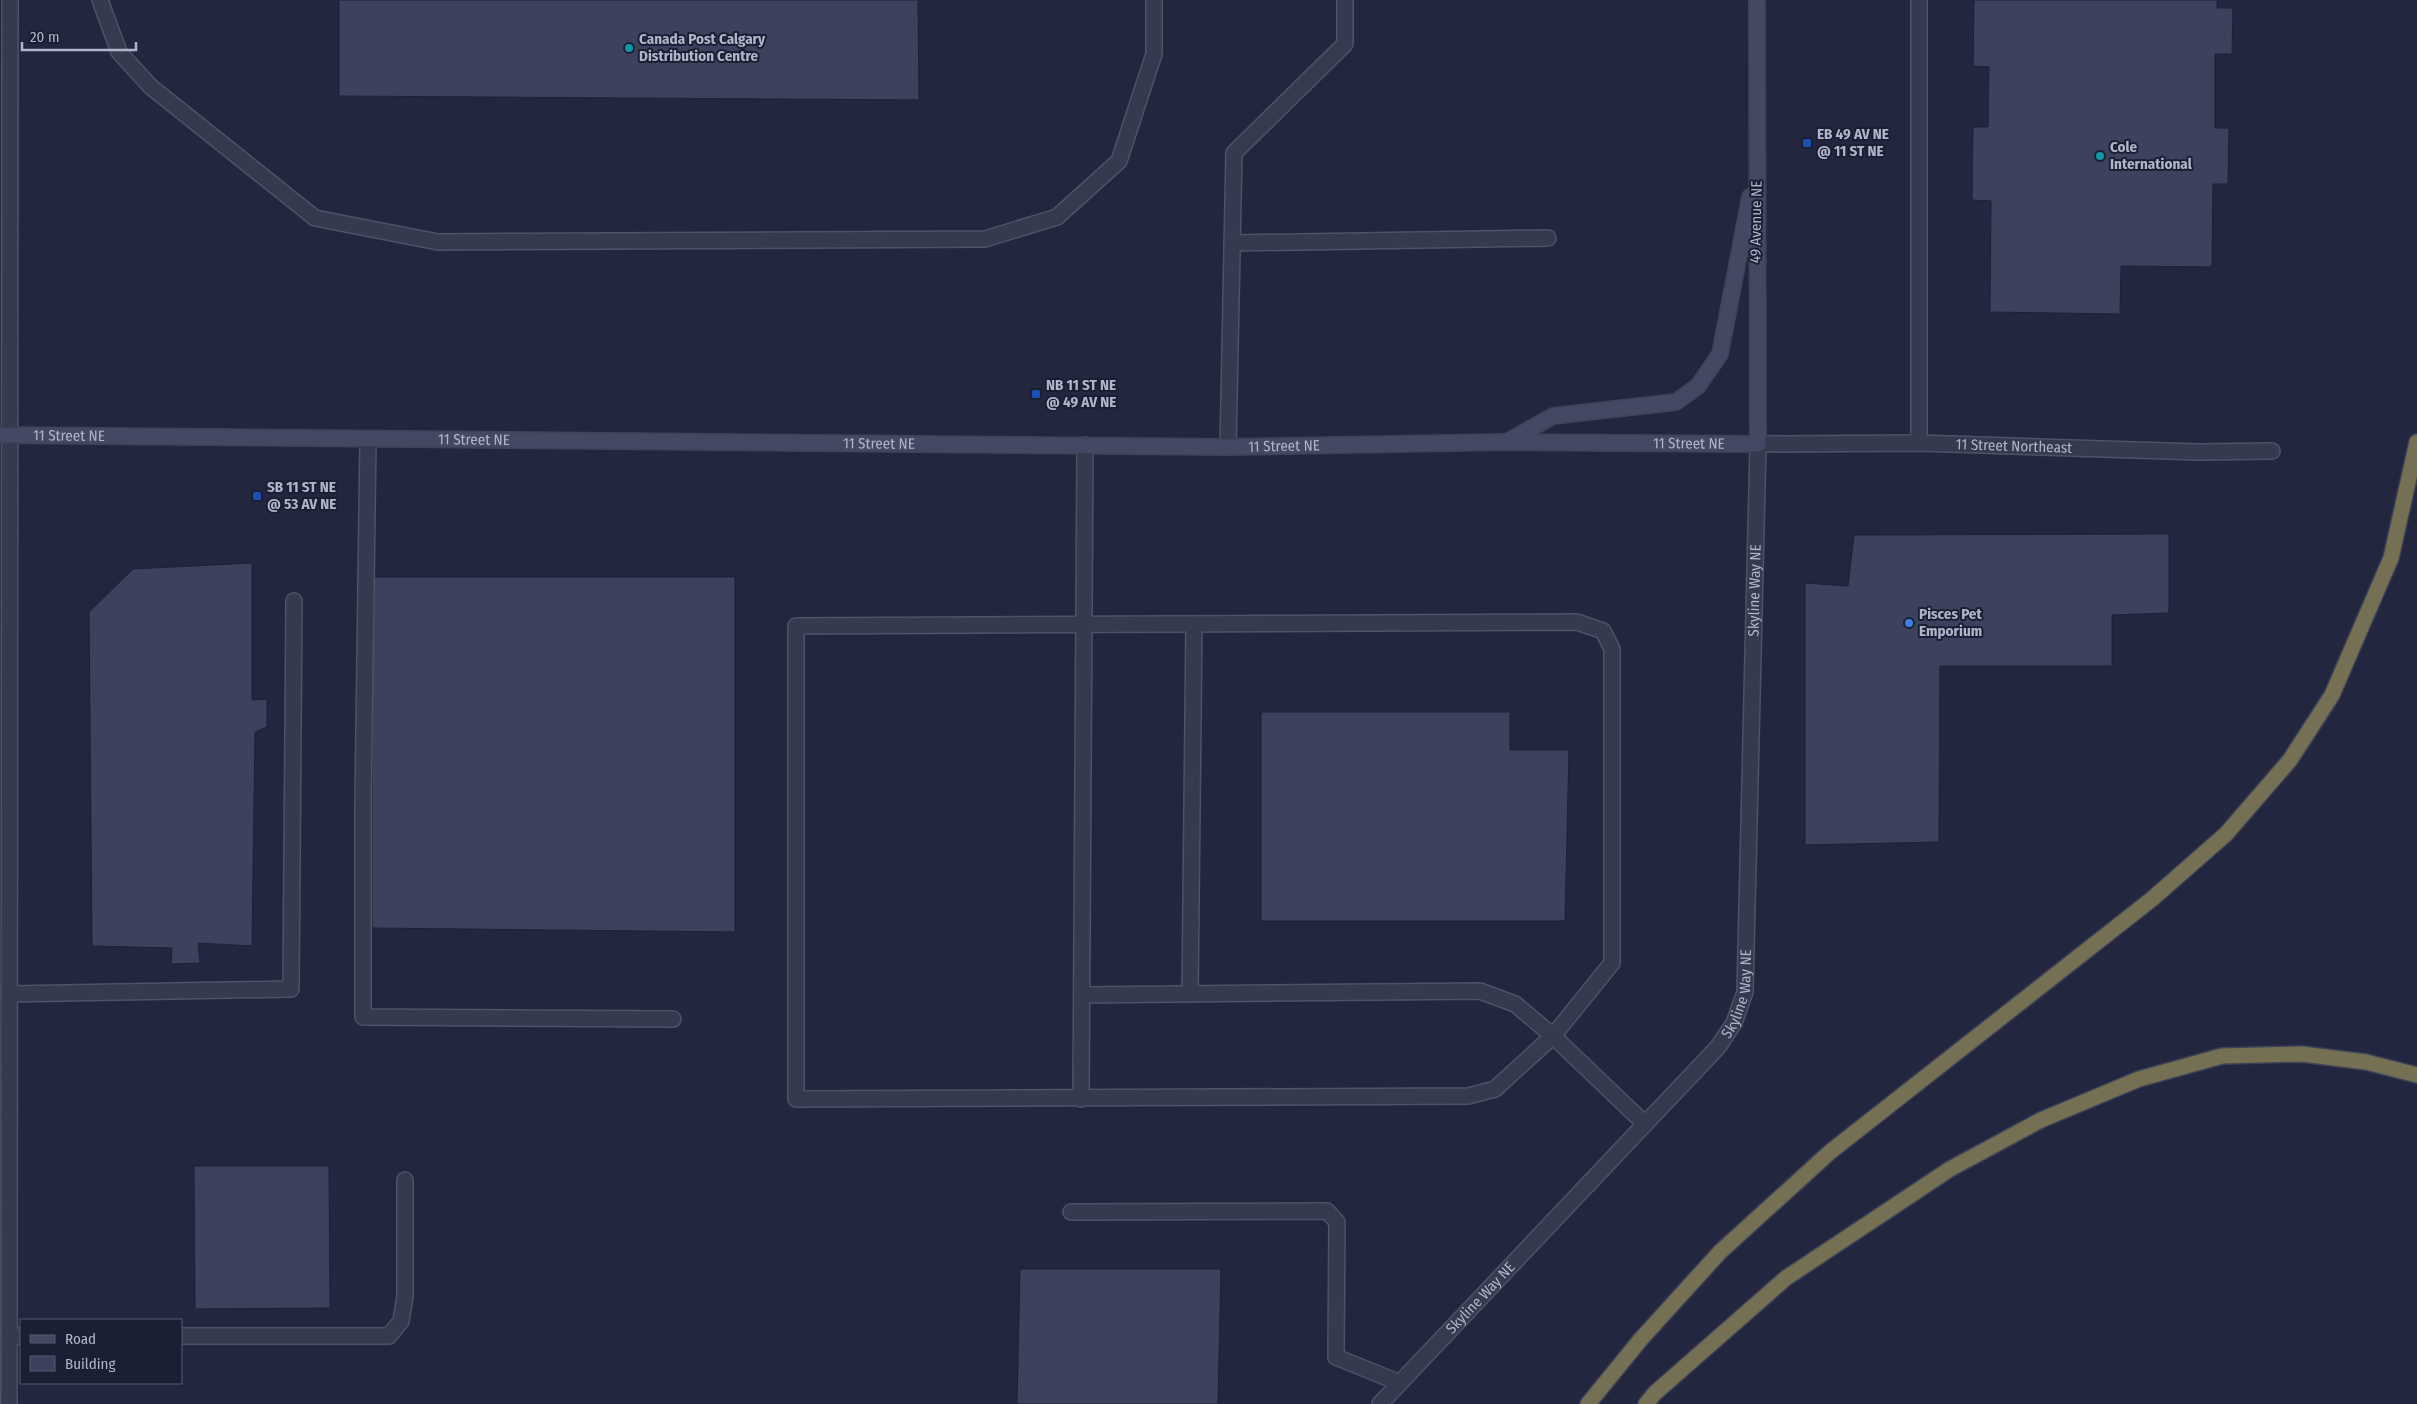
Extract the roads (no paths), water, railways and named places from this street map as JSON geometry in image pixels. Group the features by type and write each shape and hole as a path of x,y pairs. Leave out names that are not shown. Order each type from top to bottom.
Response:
{"highway":[{"path":"1588,1404 1641,1339 1720,1252 1830,1152 2152,899 2226,834 2290,760 2332,695 2391,558 2417,442"},
{"path":"1646,1404 1655,1393 1786,1278 1950,1169 2041,1120 2139,1079 2222,1056 2302,1054 2366,1062 2417,1075"}],"street":[{"path":"9,1404 15,1336 5,1317 9,994 5,935 5,435 10,0"},
{"path":"100,0 119,52 151,88 315,218 438,242 985,238 1057,216 1119,161 1154,54 1154,0"},
{"path":"1228,447 1234,153 1345,44 1345,0"},
{"name":"49 Avenue NE","path":"1757,0 1758,444"},
{"path":"1919,0 1919,444"},
{"path":"1506,442 1553,416 1676,402 1698,386 1720,354 1757,157"},
{"path":"1232,243 1548,238"},
{"name":"11 Street NE","path":"5,435 1228,447 1506,442 1758,444"},
{"path":"368,439 363,802 363,1017 672,1019"},
{"name":"11 Street Northeast","path":"1758,444 1919,444 2199,452 2272,452"},
{"name":"Skyline Way NE","path":"1380,1404 1718,1047 1734,1023 1745,992 1758,444"},
{"path":"1081,1099 1085,446"},
{"path":"9,994 291,989 294,601"},
{"path":"1578,622 1603,631 1612,649 1612,963 1553,1036 1495,1089 1468,1096 796,1099 796,626 1084,624 1578,622"},
{"path":"1190,994 1194,624"},
{"path":"1082,995 1480,990 1515,1004 1553,1036 1645,1124"},
{"path":"182,1336 389,1336 401,1321 405,1297 405,1180"},
{"path":"1071,1212 1327,1211 1337,1222 1336,1357 1400,1383"}],"place":[{"name":"Canada Post Calgary Distribution Centre","path":"629,48"},
{"name":"EB 49 AV NE @ 11 ST NE","path":"1807,143"},
{"name":"Cole International","path":"2100,156"},
{"name":"NB 11 ST NE @ 49 AV NE","path":"1036,394"},
{"name":"SB 11 ST NE @ 53 AV NE","path":"257,496"},
{"name":"Pisces Pet Emporium","path":"1909,623"}]}
